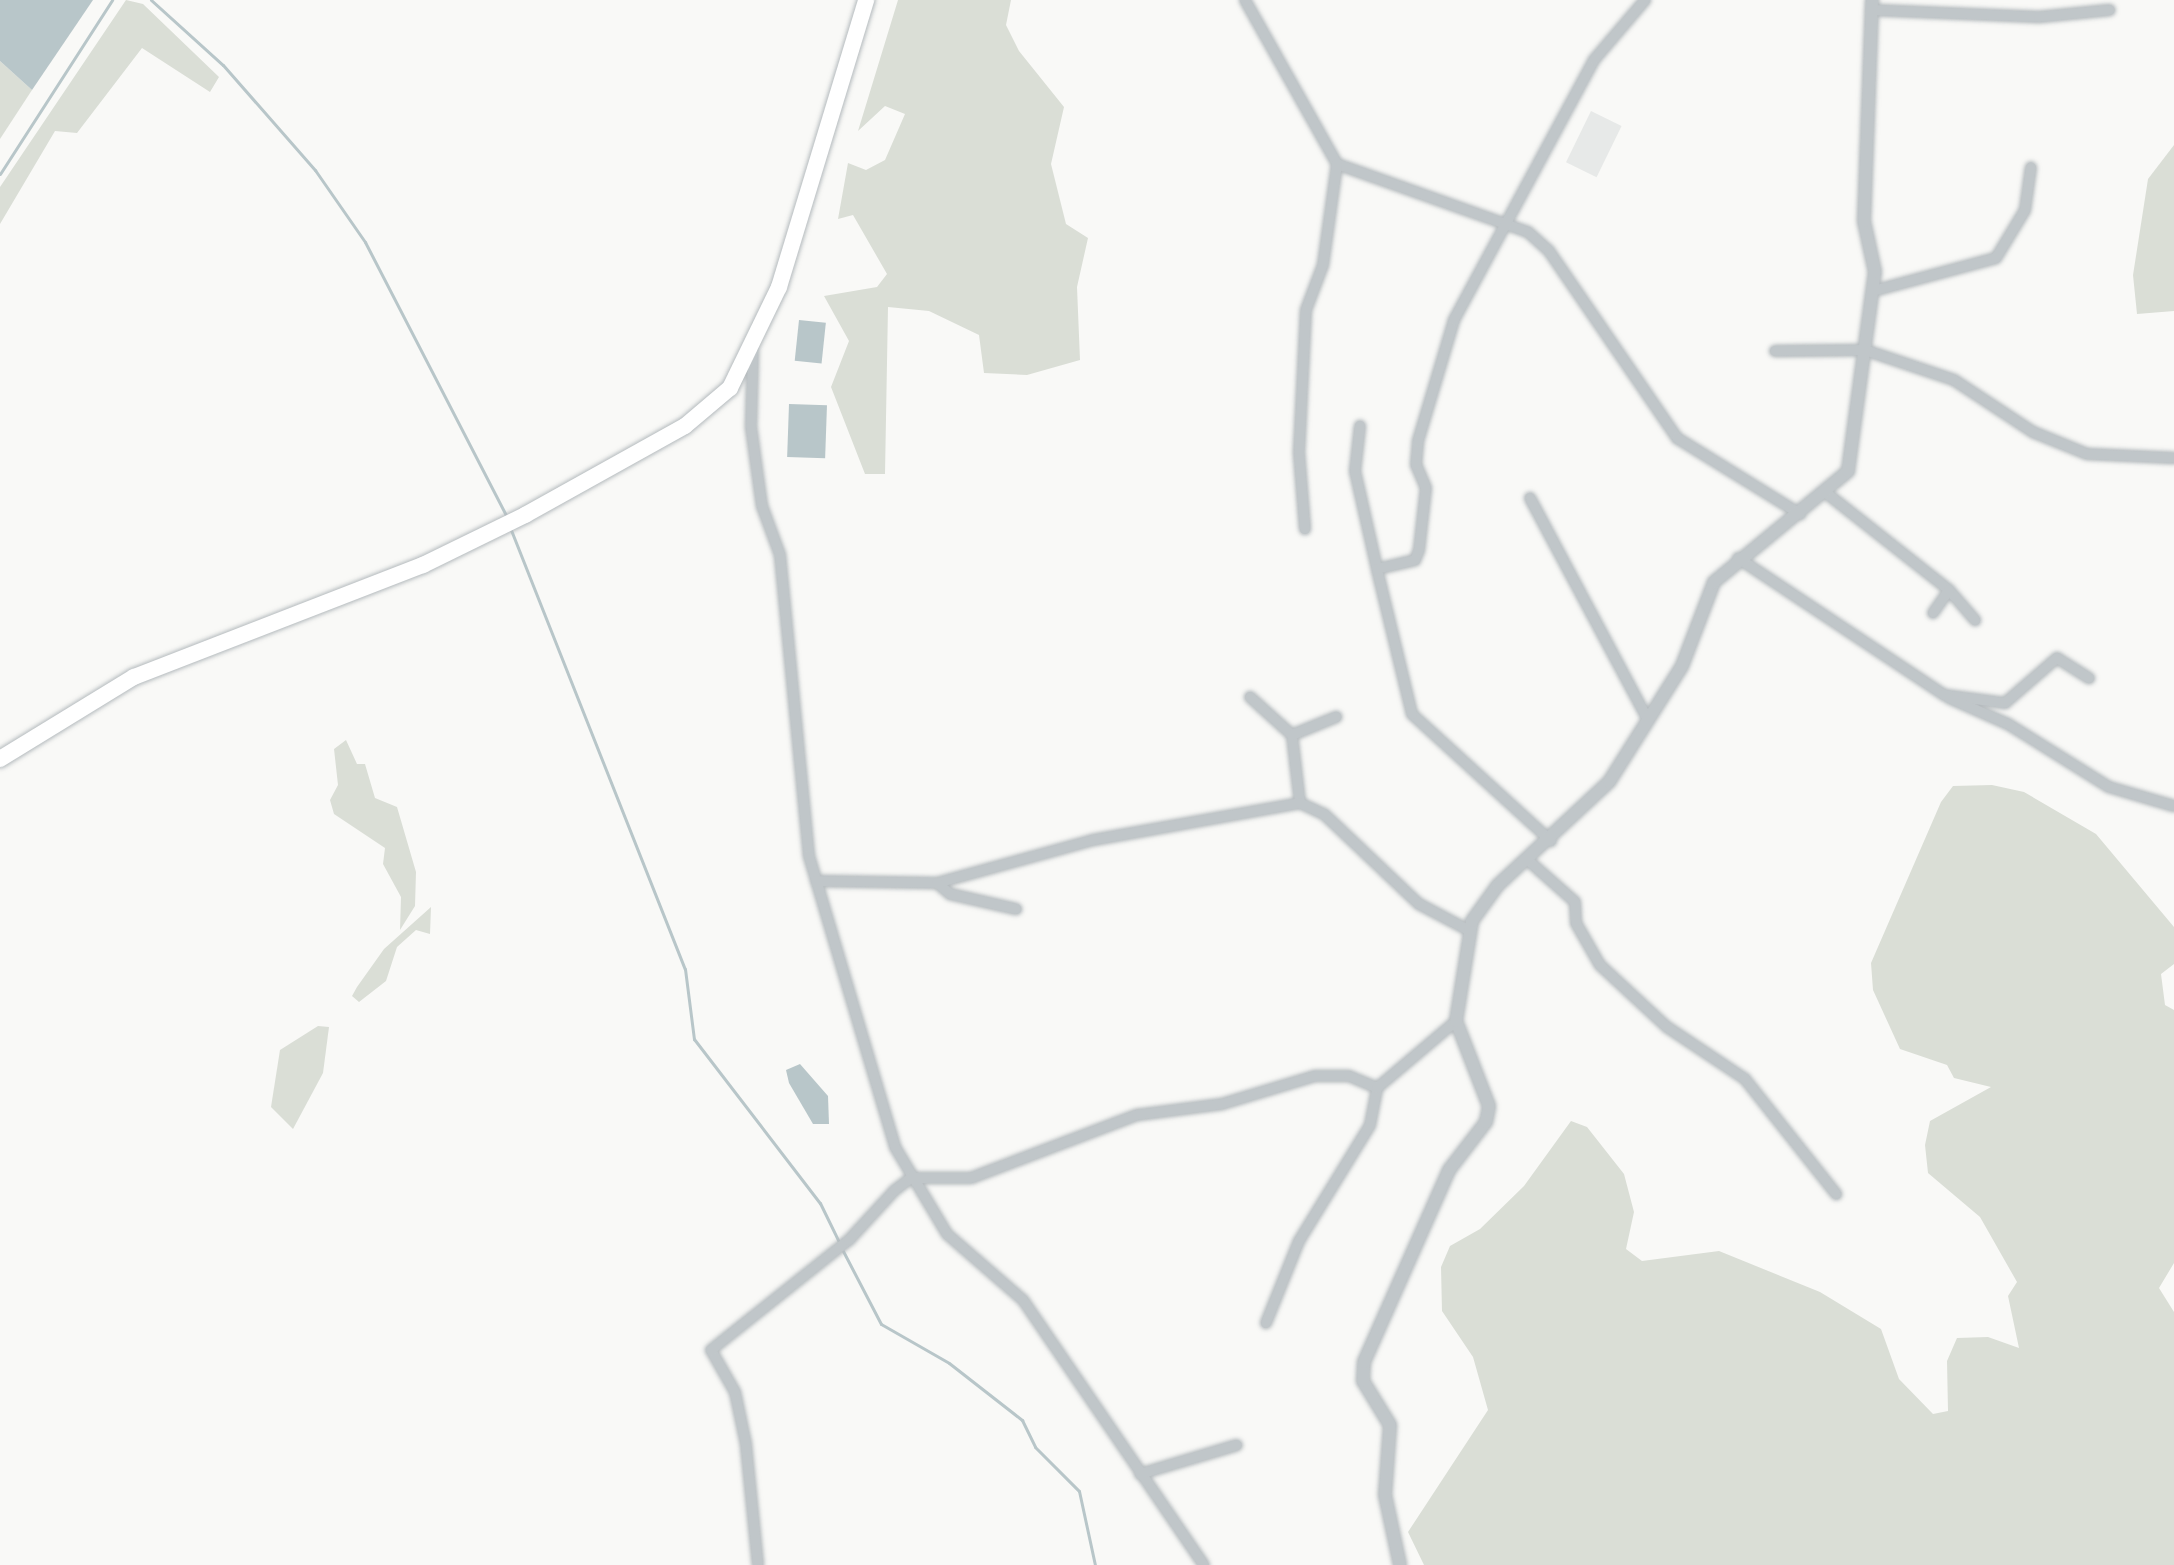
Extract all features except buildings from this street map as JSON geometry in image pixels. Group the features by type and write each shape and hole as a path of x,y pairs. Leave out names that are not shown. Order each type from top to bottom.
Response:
{"main road":[{"path":"0,759 134,677 423,565 614,468 730,388 753,351 866,0"}],"street":[{"path":"1245,0 1337,164 1323,265 1306,310 1299,452 1305,529"},
{"path":"1377,569 1415,560 1419,550 1426,504 1416,465 1423,415 1454,320 1594,60 1645,0"},
{"path":"1400,1565 1385,1495 1390,1425 1363,1381 1364,1362 1449,1170 1486,1122 1489,1106 1456,1021 1470,931 1498,885 1530,862 1609,782 1682,666 1714,582 1738,558 1800,514 1825,492 1855,453 1873,291 1864,221 1872,5 2033,17 2110,10"},
{"path":"1337,164 1506,220 1549,251 1677,438 1800,514"},
{"path":"1873,291 1996,258 2025,210 2031,167"},
{"path":"1775,351 1865,350 1954,380 2033,432 2087,454 2174,458"},
{"path":"753,351 751,427 762,506 780,555 816,881 837,935 860,1042 911,1178 947,1234 1023,1300 1204,1565"},
{"path":"1360,426 1355,471 1412,714 1551,841"},
{"path":"1825,492 1949,590 1975,620"},
{"path":"1530,498 1647,718"},
{"path":"1738,558 1944,695 2008,724 2109,787 2174,806"},
{"path":"1933,613 1949,590"},
{"path":"1944,695 2005,703 2057,658 2089,678"},
{"path":"1250,697 1292,735 1300,803"},
{"path":"1292,735 1336,717"},
{"path":"816,881 937,883 1093,840 1300,803 1324,814 1419,904 1470,931"},
{"path":"1530,862 1575,902 1576,923 1600,965 1667,1027 1745,1079 1836,1194"},
{"path":"937,883 950,894 1016,909"},
{"path":"1266,1323 1299,1241 1370,1125 1377,1088 1456,1021"},
{"path":"758,1565 746,1444 735,1392 711,1350 849,1240 911,1178 971,1178 1079,1131 1222,1104 1315,1076 1349,1076 1377,1088"},
{"path":"1140,1474 1237,1445"}],"shaded area":[{"path":"0,0 93,0 32,90 0,61"},
{"path":"126,0 143,4 219,77 210,92 142,48 77,133 55,131 0,224 0,187"},
{"path":"898,0 1011,0 1006,25 1019,51 1064,107 1051,164 1066,224 1088,238 1077,287 1080,360 1027,375 984,373 979,335 929,311 888,307 885,474 865,474 831,387 849,341 824,296 877,287 887,274 853,215 838,219 848,163 866,170 885,160 905,114 885,106 858,131"},
{"path":"0,61 32,90 0,139"},
{"path":"1591,111 1622,126 1597,177 1566,162"},
{"path":"2174,145 2174,311 2137,314 2133,275 2148,179"},
{"path":"799,320 826,323 822,364 795,361"},
{"path":"789,404 827,405 825,458 787,457"},
{"path":"346,740 357,764 365,764 375,798 397,807 416,872 415,906 400,930 401,897 383,864 385,848 334,814 330,800 338,785 334,749"},
{"path":"1992,785 2024,792 2096,834 2174,927 2174,964 2161,974 2165,1005 2174,1010 2174,1263 2159,1288 2174,1312 2174,1565 1424,1565 1408,1532 1488,1410 1473,1357 1442,1311 1441,1267 1450,1246 1480,1229 1524,1186 1571,1121 1587,1127 1624,1174 1634,1212 1626,1249 1642,1261 1719,1251 1820,1292 1881,1329 1899,1379 1933,1414 1948,1411 1947,1361 1957,1338 1988,1337 2019,1348 2008,1296 2017,1282 1980,1217 1928,1173 1925,1145 1930,1121 1991,1087 1954,1078 1947,1065 1900,1049 1873,990 1871,963 1941,802 1953,786"},
{"path":"431,907 430,934 416,930 397,947 386,981 359,1002 352,996 384,949"},
{"path":"318,1026 329,1027 323,1073 293,1129 271,1107 280,1050"},
{"path":"800,1064 828,1096 829,1124 813,1124 789,1083 786,1070"}],"waterway":[{"path":"0,174 112,0"},
{"path":"151,0 223,65 315,170 365,242 508,519"},
{"path":"511,530 685,969 694,1039 820,1203 840,1244"},
{"path":"843,1251 881,1324 949,1363 1022,1420 1035,1447 1079,1491 1095,1565"}]}
